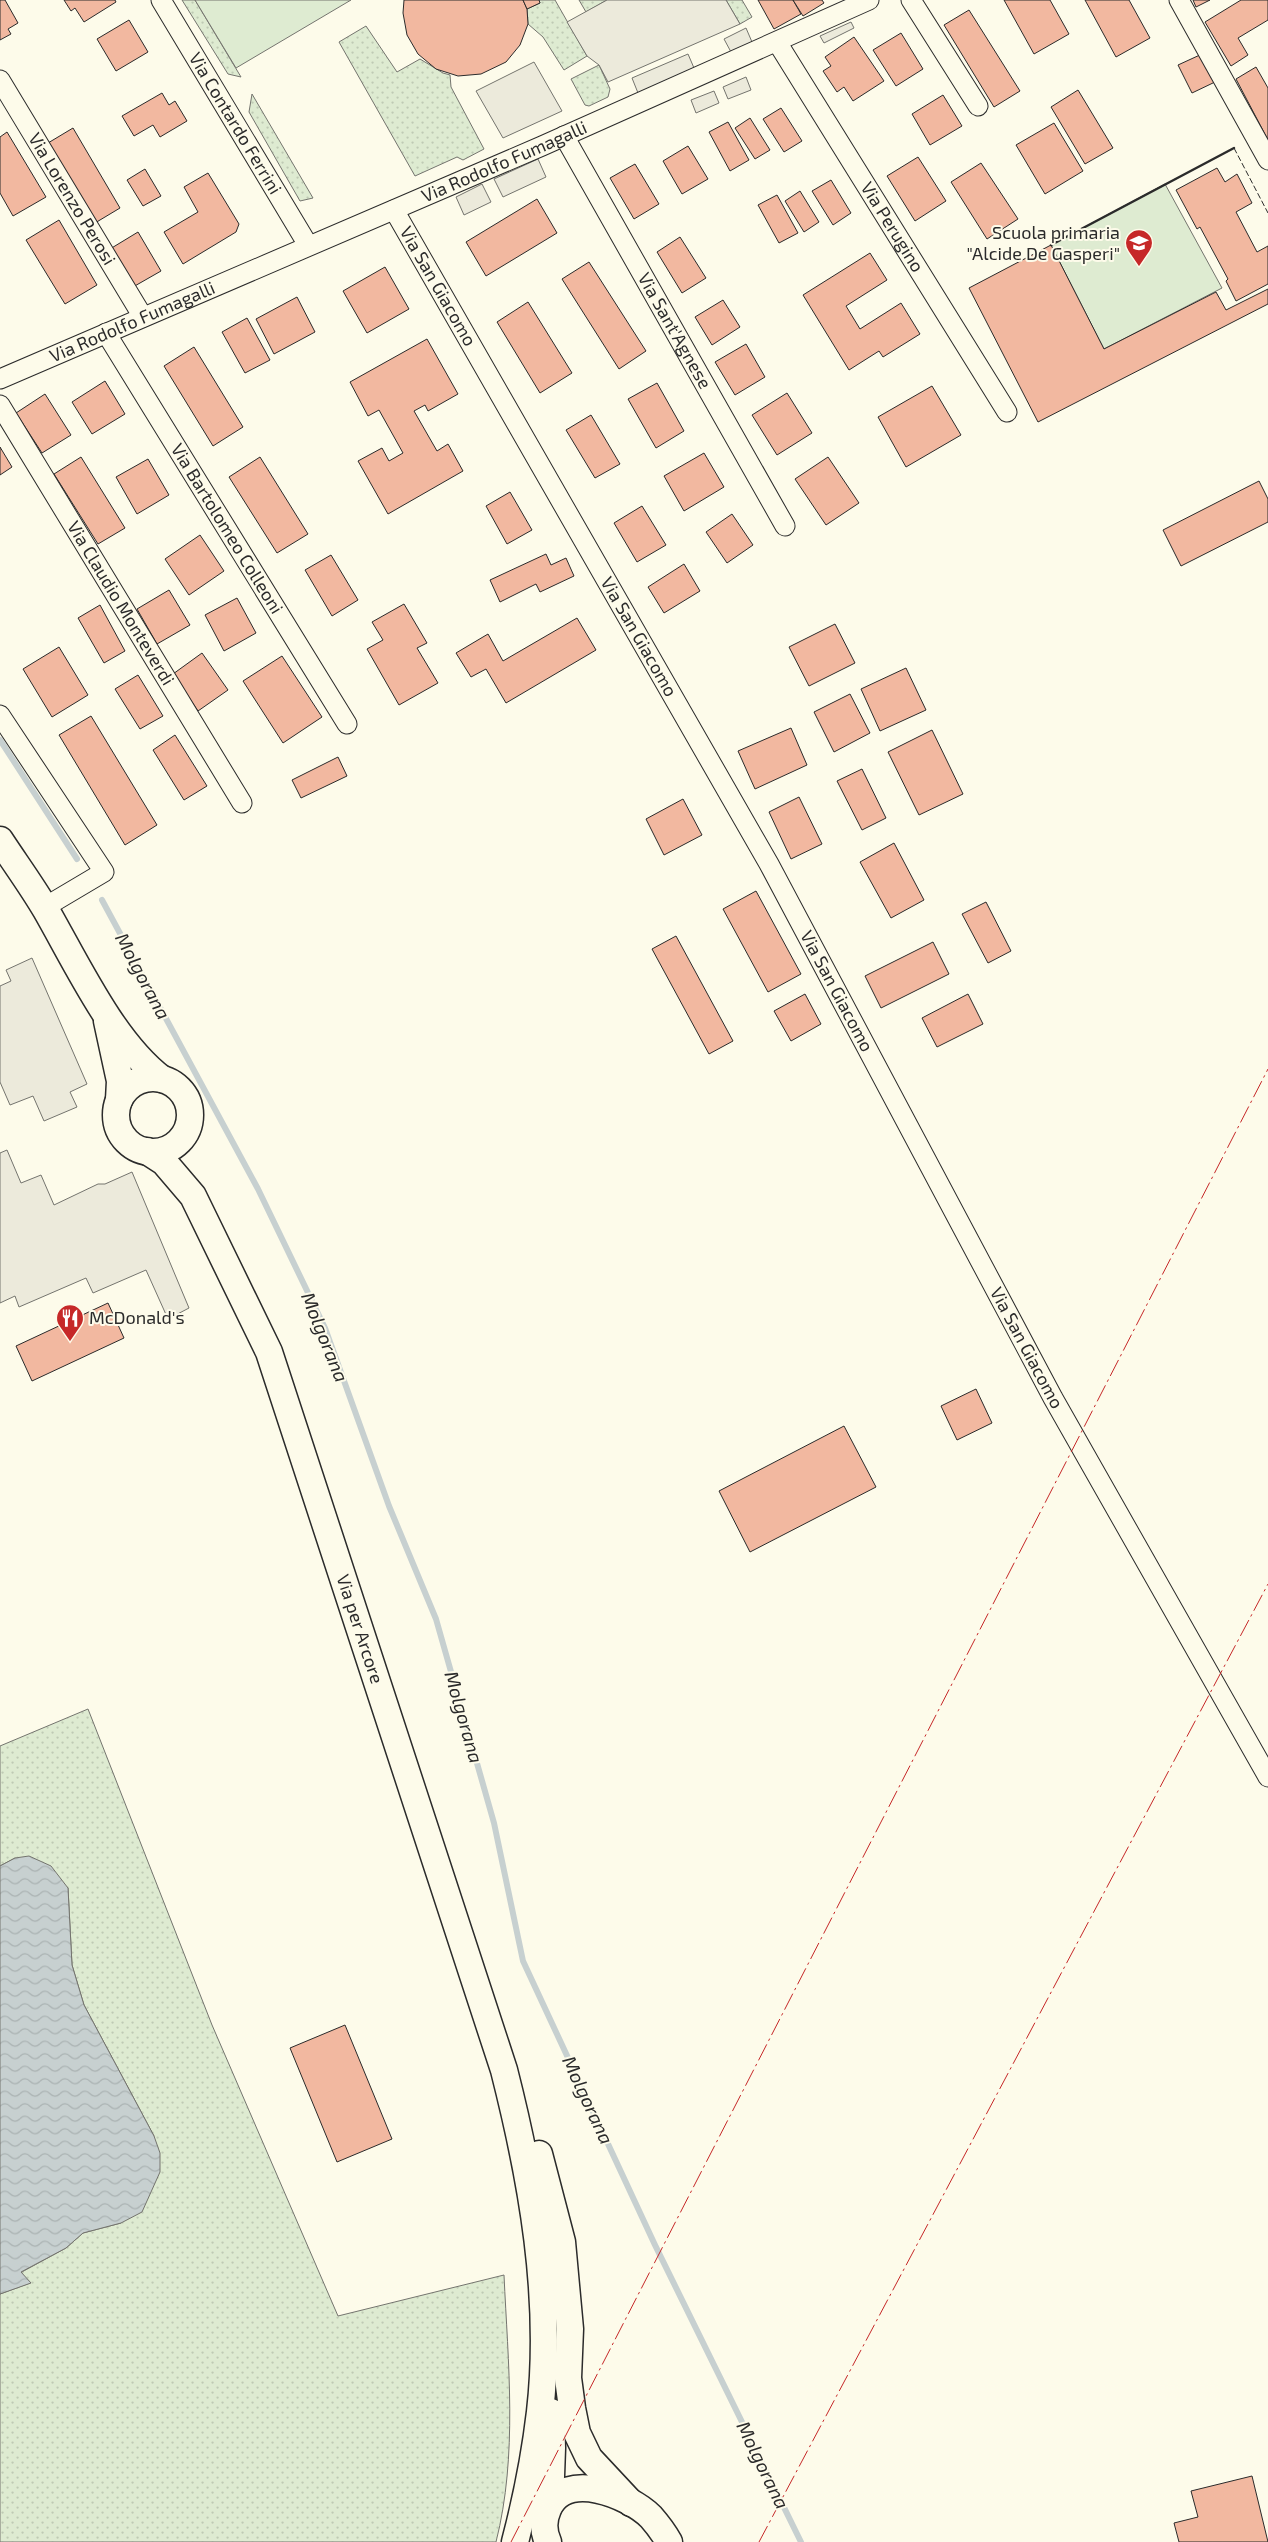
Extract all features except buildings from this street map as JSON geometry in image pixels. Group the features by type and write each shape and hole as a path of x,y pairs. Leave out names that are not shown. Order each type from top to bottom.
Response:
{"main road":[{"path":"0,840 44,907 99,1001 144,1065 162,1080 179,1089 185,1097 190,1116 184,1135 169,1148 147,1152 132,1145 120,1132 117,1122 120,1081 99,1001"},
{"path":"119,1100 125,1090 134,1083 153,1078 162,1080"},
{"name":"Via per Arcore","path":"184,1135 193,1196"},
{"name":"Via per Arcore","path":"147,1152 164,1162 193,1196 269,1352 504,2070"},
{"path":"504,2070 520,2135 534,2211 551,2416 550,2504"},
{"path":"504,2070 525,2112 558,2219 570,2329 568,2378 578,2433 589,2458 669,2542"},
{"path":"515,2542 540,2411 542,2314"},
{"path":"544,2538 545,2514 550,2504 558,2495 568,2489 581,2487 594,2489 640,2510 688,2542"}],"street":[{"name":"Via Contardo Ferrini","path":"161,0 308,246"},
{"name":"Via Rodolfo Fumagalli","path":"0,380 777,42 847,4 869,0"},
{"path":"912,0 978,106"},
{"path":"1179,0 1268,160"},
{"name":"Via Perugino","path":"777,42 1007,412"},
{"name":"Via Lorenzo Perosi","path":"0,80 143,317"},
{"name":"Via Sant'Agnese","path":"564,136 785,526"},
{"name":"Via San Giacomo","path":"394,210 769,864 1054,1398 1268,1778"},
{"name":"Via Bartolomeo Colleoni","path":"106,333 348,724"},
{"name":"Via Claudio Monteverdi","path":"0,405 242,803"},
{"path":"0,715 104,872 44,907"}],"green space":[{"path":"182,0 195,0 241,77 228,74"},
{"path":"195,0 351,0 236,68"},
{"path":"539,0 555,0 587,56 564,70 543,37 528,24 527,9 540,3"},
{"path":"579,0 607,0 586,12"},
{"path":"726,0 742,0 752,17 740,24"},
{"path":"366,26 397,72 420,59 443,73 450,75 451,87 484,149 463,160 457,157 415,176 339,42"},
{"path":"599,65 610,89 608,97 589,106 585,105 571,79"},
{"path":"252,94 313,198 300,201 249,112"},
{"path":"1165,184 1222,288 1104,349 1051,245"},
{"path":"88,1709 212,2025 338,2316 504,2275 510,2409 507,2476 496,2542 0,2542 0,2294 30,2283 20,2273 66,2248 83,2233 121,2223 154,2136 84,2005 72,1965 68,1888 15,1858 0,1866 0,1746"}],"shaded area":[{"path":"607,0 726,0 740,24 608,82 599,65 587,56 567,22"},
{"path":"851,22 854,28 824,43 820,36"},
{"path":"746,28 752,42 731,52 724,39"},
{"path":"688,54 694,68 638,93 632,78"},
{"path":"534,62 562,111 503,138 476,91"},
{"path":"746,77 751,90 728,99 723,87"},
{"path":"714,91 719,103 696,113 691,100"},
{"path":"538,159 546,177 503,197 494,179"},
{"path":"482,184 491,202 464,215 456,197"},
{"path":"32,958 87,1084 70,1092 77,1107 44,1121 33,1096 10,1105 0,1082 0,986 11,981 6,970"},
{"path":"7,1150 21,1183 41,1175 54,1205 98,1184 105,1184 132,1172 189,1308 168,1319 146,1270 93,1293 86,1278 19,1307 15,1296 0,1303 0,1153"}],"water":[{"path":"29,1856 51,1866 68,1888 72,1965 84,2005 154,2136 160,2153 160,2172 142,2212 121,2223 83,2233 66,2248 21,2272 31,2283 0,2294 0,1866 15,1858"}],"waterway":[{"name":"Molgorana","path":"0,740 77,859"},
{"name":"Molgorana","path":"102,900 258,1189 325,1328 389,1506 436,1619 494,1823 523,1961 655,2245 801,2542"}],"fence":[{"path":"1234,148 1268,213"}],"wall":[{"path":"1051,245 1234,148"}],"power":[{"path":"511,2542 1268,1069"},
{"path":"759,2542 1268,1584"}],"place":[{"name":"Scuola primaria \"Alcide De Gasperi\"","path":"1139,267"},
{"name":"McDonald's","path":"70,1342"}]}
